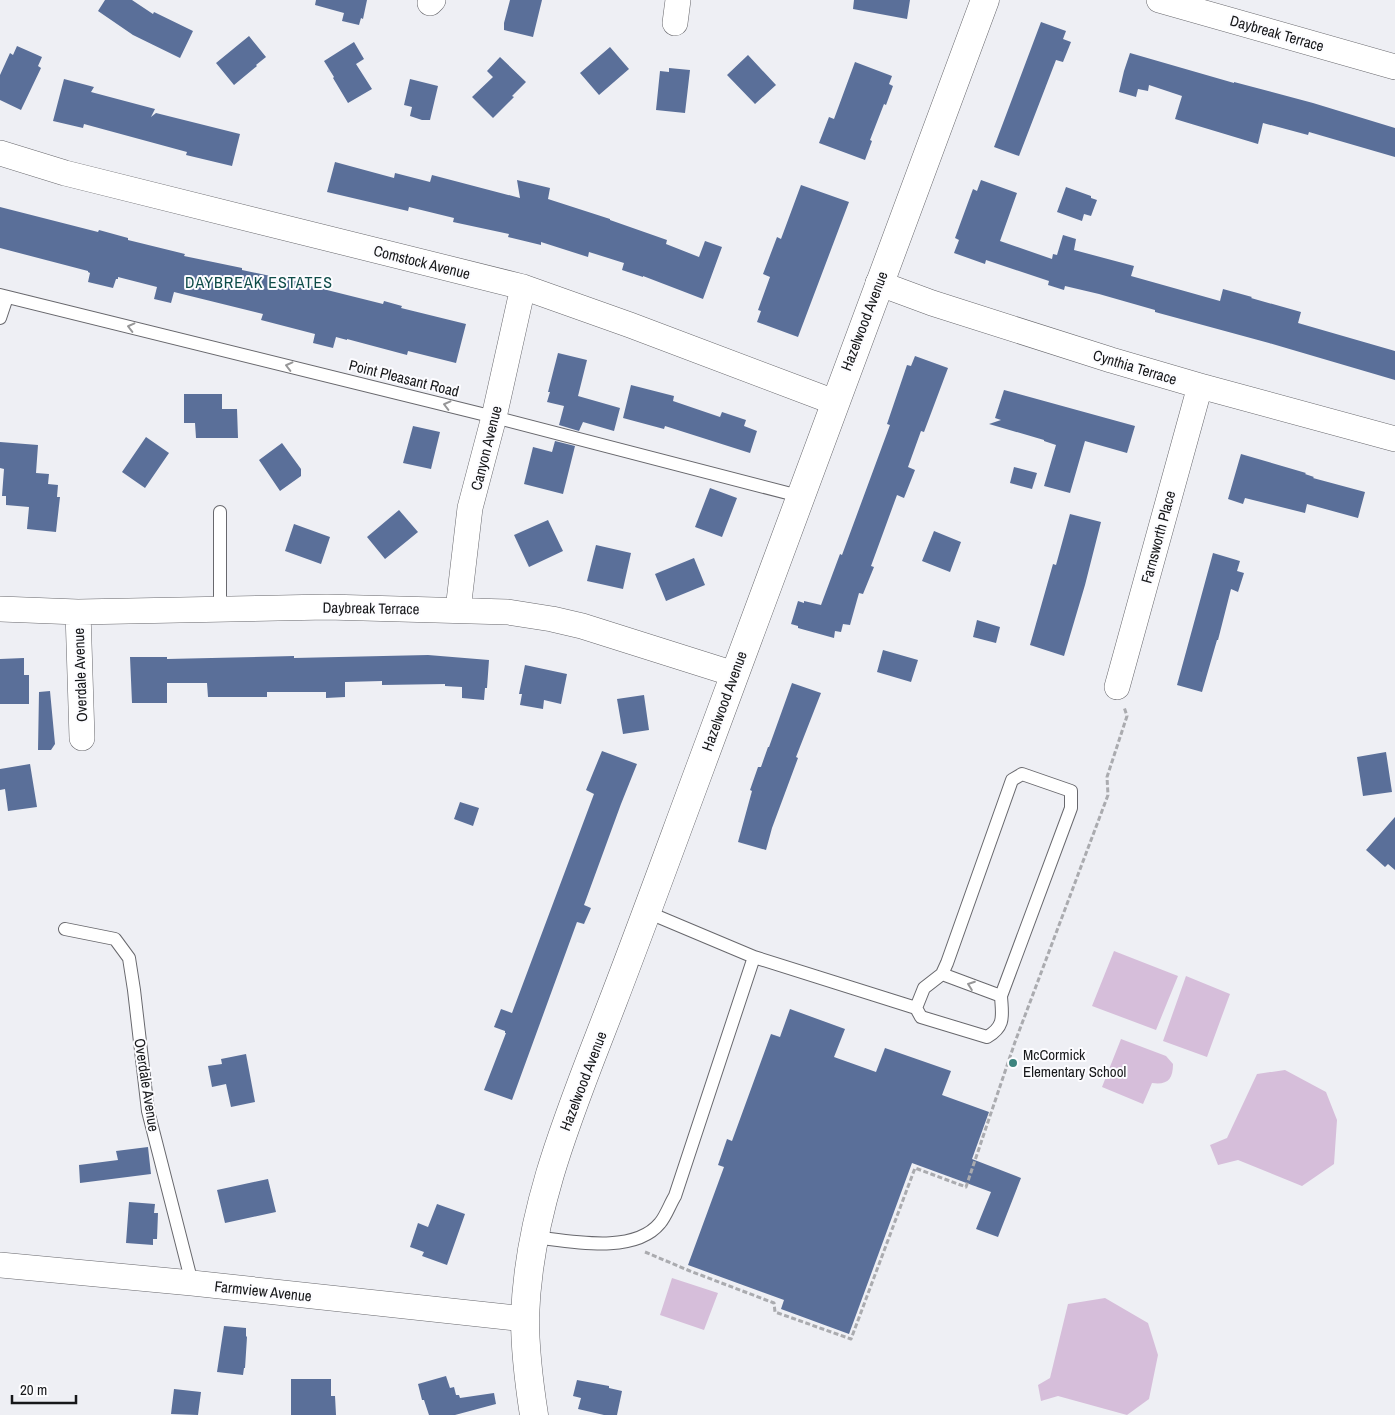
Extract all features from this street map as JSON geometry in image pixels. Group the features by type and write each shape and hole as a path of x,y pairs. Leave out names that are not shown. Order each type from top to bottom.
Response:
{"street":[{"name":"Hazelwood Avenue","path":"534,1415 527,1362 525,1319 534,1237 550,1171 878,283 985,0"},
{"name":"Daybreak Terrace","path":"1159,0 1395,67"},
{"name":"Comstock Avenue","path":"0,153 65,173 523,287 834,402"},
{"name":"Cynthia Terrace","path":"878,283 932,303 1200,386 1395,439"},
{"name":"Canyon Avenue","path":"458,610 470,508 494,417 523,287"},
{"name":"Farnsworth Place","path":"1117,687 1200,386"},
{"name":"Daybreak Terrace","path":"0,609 78,612 327,607 508,612 582,626 734,674"},
{"name":"Overdale Avenue","path":"78,612 82,738"},
{"name":"Farmview Avenue","path":"0,1265 192,1282 525,1319"}],"lane":[{"name":"Point Pleasant Road","path":"3,296 494,417 799,496"},
{"path":"0,318 3,296"},
{"path":"220,512 220,610"},
{"path":"647,912 754,957 916,1008 921,1016 987,1038 997,1032 1002,1021 1001,996 1071,808 1071,792 1022,774 1012,780 947,963 942,974 924,988 916,1008"},
{"name":"Overdale Avenue","path":"66,928 115,939 129,958 148,1111 192,1282"},
{"path":"534,1237 597,1244 624,1242 644,1236 660,1224 674,1196 754,957"},
{"path":"942,974 1001,996"}],"path":[{"path":"624,1242 690,1271 774,1303 775,1312 851,1339 915,1168 966,1187 1015,1042 1108,795 1107,777 1127,716 1117,687"}],"shaded area":[{"path":"1114,951 1178,976 1156,1030 1092,1006"},
{"path":"1186,976 1230,994 1207,1057 1163,1041"},
{"path":"1121,1039 1166,1056 1173,1064 1170,1078 1162,1083 1152,1083 1143,1104 1102,1087"},
{"path":"1285,1070 1326,1092 1337,1120 1334,1164 1302,1186 1238,1160 1218,1165 1210,1145 1227,1138 1257,1074"},
{"path":"672,1278 718,1293 704,1330 660,1315"},
{"path":"1105,1298 1148,1323 1158,1355 1149,1399 1127,1415 1058,1396 1041,1401 1038,1385 1050,1378 1068,1304"}],"building":[{"path":"105,0 132,0 153,14 154,12 193,31 180,58 133,35 98,11"},
{"path":"316,0 367,0 363,19 361,18 359,25 342,21 344,13 315,5"},
{"path":"510,0 542,0 533,37 504,30"},
{"path":"854,0 910,0 907,19 853,9"},
{"path":"1041,22 1066,31 1063,39 1071,42 1063,62 1056,60 1019,156 994,147"},
{"path":"249,36 266,57 234,85 216,63"},
{"path":"354,42 364,59 356,64 372,89 348,103 324,61"},
{"path":"17,46 42,57 38,66 41,68 21,110 0,100 0,75 10,53 13,55"},
{"path":"610,47 629,69 599,95 580,73"},
{"path":"1130,53 1234,83 1313,103 1395,128 1395,157 1309,132 1308,135 1263,123 1258,144 1175,119 1182,96 1149,85 1148,91 1138,89 1136,97 1119,92"},
{"path":"748,55 776,85 755,104 727,75"},
{"path":"500,57 526,82 493,118 472,97 493,77 487,71"},
{"path":"855,62 892,76 889,84 893,86 870,140 872,141 865,160 819,143 829,117 834,119"},
{"path":"669,68 690,70 685,113 656,110 660,71 669,72"},
{"path":"64,79 94,87 91,92 155,109 151,117 156,113 240,134 232,166 186,155 187,152 84,124 83,128 53,121"},
{"path":"410,79 438,86 430,120 422,120 410,116 412,107 404,105"},
{"path":"335,162 394,178 395,173 430,182 432,175 520,198 517,180 550,188 548,199 667,240 666,244 699,257 705,241 722,247 703,299 622,270 624,263 589,252 588,257 541,242 541,245 508,237 509,234 453,222 454,218 409,207 408,211 327,192"},
{"path":"981,180 1017,193 1000,241 1052,259 1053,254 1057,255 1063,235 1076,239 1074,250 1134,266 1131,276 1220,301 1223,289 1301,312 1298,323 1395,351 1395,380 1155,312 1155,310 1099,294 1065,286 1064,290 1048,285 1049,281 986,260 985,264 954,253 959,240 955,238 973,189 977,191"},
{"path":"801,185 849,202 798,337 757,322 761,311 758,310 770,277 763,274 777,237 781,239"},
{"path":"1066,187 1097,200 1091,216 1084,214 1082,221 1057,212"},
{"path":"0,207 98,232 99,230 128,238 128,240 185,254 184,256 242,268 242,270 299,282 383,304 384,301 402,306 401,308 466,324 456,363 408,351 407,355 336,337 333,348 313,343 315,334 261,320 263,314 174,292 171,303 154,299 157,287 118,277 113,288 88,282 90,273 88,271 0,248"},
{"path":"558,353 587,360 578,396 620,408 614,431 583,422 579,431 559,425 564,406 547,402"},
{"path":"915,356 948,368 924,432 921,431 908,467 915,470 904,498 897,495 871,566 874,567 863,594 859,593 850,625 843,624 841,632 835,631 834,638 798,628 798,626 791,624 798,601 821,605 840,554 842,555 890,425 887,424 907,365 911,366"},
{"path":"631,385 674,396 673,401 720,417 722,412 746,420 744,426 757,431 750,453 665,426 664,429 623,418"},
{"path":"1004,390 1135,426 1127,453 1085,441 1070,493 1044,486 1056,445 989,424 1001,420 995,418"},
{"path":"184,394 222,394 222,409 237,409 238,438 196,438 195,423 184,423"},
{"path":"413,426 440,432 431,469 403,463"},
{"path":"146,437 169,453 145,488 122,472"},
{"path":"555,441 575,446 563,494 524,484 533,447 552,452"},
{"path":"0,442 38,445 36,473 49,474 48,484 58,485 57,497 60,497 56,532 27,529 29,507 6,505 6,496 2,496 4,469 0,468"},
{"path":"282,443 301,469 301,476 280,491 259,460"},
{"path":"1241,454 1306,473 1313,478 1365,492 1358,518 1307,504 1305,513 1245,498 1243,504 1228,499"},
{"path":"1014,467 1037,473 1032,489 1010,483"},
{"path":"710,488 737,498 722,537 695,527"},
{"path":"399,510 418,532 385,559 367,537"},
{"path":"1070,514 1101,522 1064,656 1030,645 1053,564 1056,565"},
{"path":"548,520 563,551 529,567 514,535"},
{"path":"294,524 330,537 321,564 285,551"},
{"path":"934,531 961,542 950,572 922,561"},
{"path":"596,545 631,553 623,589 587,581"},
{"path":"1213,553 1240,561 1237,571 1244,573 1238,592 1231,589 1202,692 1177,685"},
{"path":"694,558 705,585 666,601 655,574"},
{"path":"977,620 1000,627 996,643 973,637"},
{"path":"883,650 918,660 911,682 877,672"},
{"path":"428,655 489,660 484,700 462,698 462,687 445,686 445,684 382,685 382,681 345,682 345,697 326,698 326,692 267,692 267,697 208,697 207,683 167,683 167,703 132,703 130,657 167,657 167,659"},
{"path":"24,658 24,675 29,675 29,704 0,704 0,659"},
{"path":"525,665 567,674 561,704 544,700 543,709 520,705 522,694 519,694"},
{"path":"792,683 821,693 796,757 798,758 772,828 766,850 738,842 752,791 750,790 758,767 761,767 769,747"},
{"path":"50,691 55,744 51,750 38,750 39,692"},
{"path":"644,695 649,730 623,734 617,699"},
{"path":"602,751 637,764 584,905 591,908 584,924 577,922 512,1100 484,1090 506,1033 494,1027 501,1009 512,1013 594,794 586,790"},
{"path":"1386,752 1392,792 1363,796 1357,757"},
{"path":"30,764 37,807 8,811 5,789 0,790 0,769"},
{"path":"460,802 479,808 473,826 454,819"},
{"path":"1395,817 1395,870 1388,864 1385,867 1366,850"},
{"path":"790,1009 845,1029 834,1057 876,1072 885,1048 951,1071 942,1095 989,1112 972,1159 1021,1178 998,1237 976,1229 991,1192 912,1163 849,1334 781,1309 784,1300 688,1265 724,1167 718,1165 727,1139 732,1141 771,1034 780,1037"},
{"path":"246,1054 255,1102 231,1107 226,1084 212,1087 208,1066 222,1064 221,1059"},
{"path":"148,1147 151,1174 80,1183 79,1165 118,1160 116,1151"},
{"path":"268,1179 276,1212 225,1223 217,1190"},
{"path":"129,1202 155,1204 154,1213 158,1213 157,1239 153,1239 153,1245 126,1243"},
{"path":"437,1204 465,1214 447,1265 422,1256 424,1252 410,1247 418,1223 428,1227"},
{"path":"224,1326 246,1328 247,1337 243,1375 217,1372"},
{"path":"446,1376 450,1388 454,1387 456,1395 459,1395 460,1398 494,1393 496,1404 455,1415 429,1415 424,1400 422,1400 418,1384"},
{"path":"291,1379 331,1379 331,1396 335,1396 336,1415 291,1415"},
{"path":"577,1380 609,1386 609,1388 622,1391 617,1415 604,1415 578,1409 581,1398 573,1396"},
{"path":"174,1389 201,1392 198,1415 171,1414"}],"place":[{"name":"McCormick Elementary School","path":"1013,1063"}],"district":[{"name":"DAYBREAK ESTATES","path":"259,282"}]}
